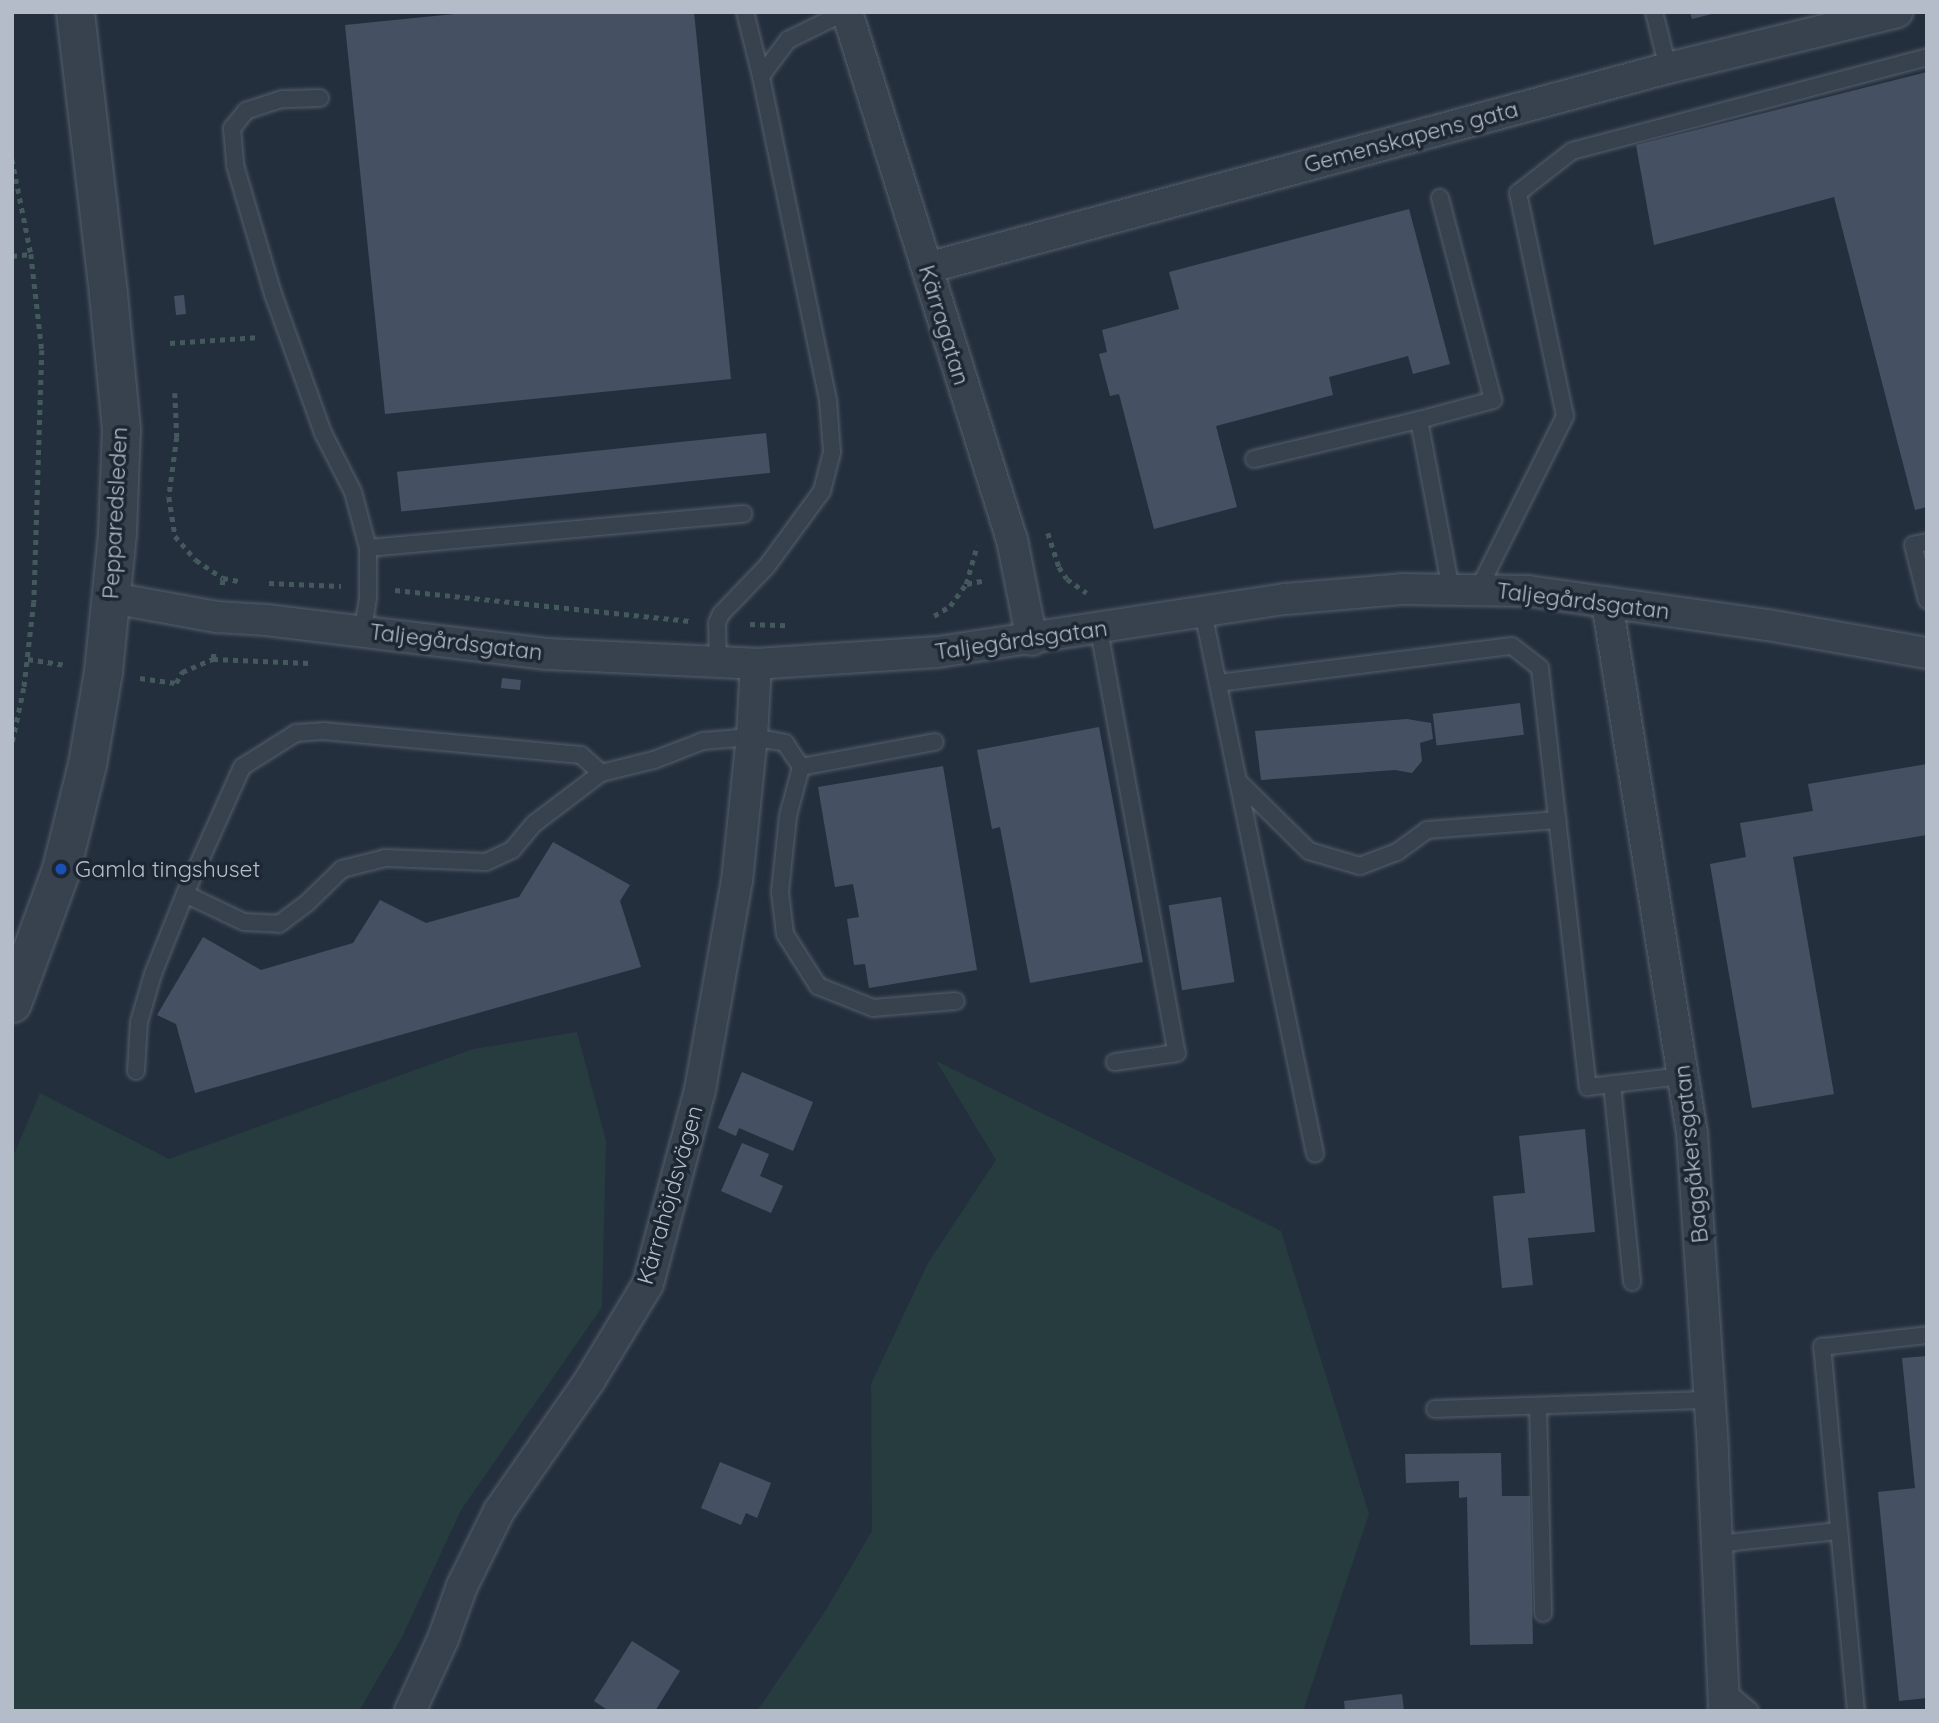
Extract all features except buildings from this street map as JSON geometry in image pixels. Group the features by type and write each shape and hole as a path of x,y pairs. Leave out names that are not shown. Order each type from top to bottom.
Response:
{"street":[{"name":"Pepparedsleden","path":"12,1003 61,869 87,764 112,598 121,429 75,12"},
{"name":"Kärragatan","path":"846,12 1012,540 1032,640"},
{"name":"Gemenskapens gata","path":"927,268 1668,68 1897,12"},
{"name":"Taljegårdsgatan","path":"112,598 217,617 363,631 547,654 718,663 756,664 887,657 1032,640 1286,599 1402,589 1528,591 1926,648"},
{"name":"Baggåkersgatan","path":"1607,602 1683,1076 1699,1198 1724,1699"},
{"name":"Kärrahöjdsvägen","path":"410,1711 443,1639 462,1586 499,1511 590,1380 648,1284 700,1090 737,881 752,737 756,664"}],"lane":[{"path":"718,663 717,624 721,614 767,566 822,491 832,452 828,400 761,76 745,12"},
{"path":"761,76 788,40 846,12"},
{"path":"1654,12 1668,68"},
{"path":"1464,590 1564,416 1518,193 1572,151 1927,57"},
{"path":"320,98 282,99 246,111 232,128 235,165 288,335 323,433 353,492 368,548 368,598 363,631"},
{"path":"1254,459 1493,400 1440,198"},
{"path":"1419,420 1464,590"},
{"path":"368,548 743,514"},
{"path":"1927,542 1913,545 1927,600"},
{"path":"1203,612 1315,1154"},
{"path":"1099,630 1177,1053 1115,1062"},
{"path":"1218,683 1512,646 1540,668 1588,1087 1683,1076"},
{"path":"136,1071 139,1021 153,974 185,894 242,767 296,733 323,731 581,755 601,773"},
{"path":"185,894 244,922 279,924 306,904 342,869 385,858 486,862 512,850 535,823 601,773 654,760 703,741 752,737 785,743 801,767 788,816 780,892 785,934 818,986 873,1008 956,1002"},
{"path":"801,767 935,742"},
{"path":"1238,781 1309,851 1360,866 1397,852 1427,830 1558,820"},
{"path":"1612,1084 1632,1282"},
{"path":"1856,1711 1822,1347 1927,1335"},
{"path":"1434,1409 1710,1400"},
{"path":"1538,1406 1543,1613"},
{"path":"1717,1544 1839,1531"},
{"path":"1724,1699 1750,1711"}],"path":[{"path":"12,159 31,254 42,350 34,602 24,688 12,745"},
{"path":"12,256 31,254"},
{"path":"170,343 288,335"},
{"path":"175,393 177,437 169,497 176,536 196,560 223,578"},
{"path":"1052,543 1059,567 1067,579 1094,596 1099,630"},
{"path":"929,619 950,606 966,584"}],"green space":[{"path":"577,1032 606,1141 602,1307 461,1510 402,1637 359,1711 12,1711 12,1159 40,1093 169,1159 473,1049"},
{"path":"936,1061 1281,1231 1369,1514 1303,1711 757,1711 826,1610 872,1531 871,1384 928,1263 996,1160"}],"place":[{"name":"Gamla tingshuset","path":"61,869"}]}
